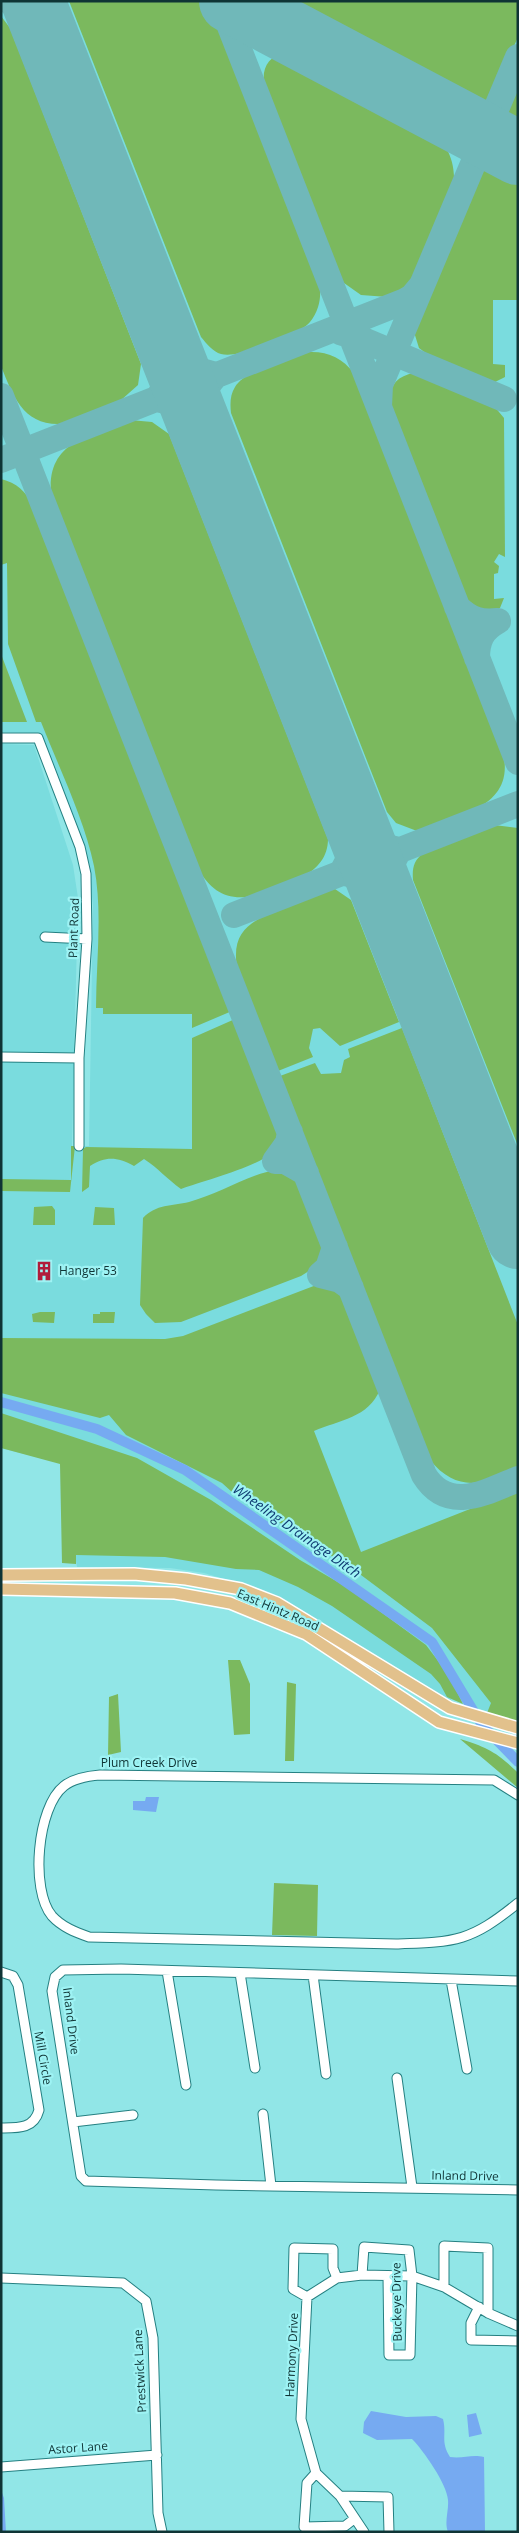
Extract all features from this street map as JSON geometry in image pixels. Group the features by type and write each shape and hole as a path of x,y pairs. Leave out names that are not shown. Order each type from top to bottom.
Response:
{"main road":[{"name":"East Hintz Road","path":"1,1575 134,1574 186,1579 241,1589 277,1603 450,1708 518,1728"},
{"name":"East Hintz Road","path":"1,1589 175,1593 230,1603 306,1634 439,1722 518,1743"}],"street":[{"name":"Plant Road","path":"1,738 38,738 80,847 87,895 87,939 79,1058 79,1146"},
{"path":"45,937 87,939"},
{"path":"1,1057 79,1058"},
{"name":"Plum Creek Drive","path":"516,1907 478,1932 446,1942 396,1944 89,1937 69,1930 52,1915 41,1892 40,1854 43,1823 51,1800 64,1786 81,1777 100,1775 494,1780 518,1796"},
{"name":"Inland Drive","path":"518,1981 167,1971 63,1970 54,1977 52,1991 81,2176 86,2181 518,2190"},
{"path":"167,1971 186,2085"},
{"name":"Mill Circle","path":"1,1972 13,1976 18,1985 39,2110 37,2118 30,2125 1,2128"},
{"path":"240,1973 255,2068"},
{"path":"312,1975 326,2074"},
{"path":"451,1980 467,2069"},
{"path":"396,2078 412,2188"},
{"path":"263,2114 272,2186"},
{"path":"73,2122 133,2115"},
{"path":"444,2287 444,2246 488,2248 488,2313"},
{"name":"Buckeye Drive","path":"362,2275 364,2247 409,2250 412,2276 410,2355 389,2355 388,2276"},
{"path":"308,2297 293,2289 294,2248 333,2249 333,2268 337,2278"},
{"name":"Harmony Drive","path":"364,2532 340,2496 316,2472 301,2419 308,2297 337,2278 362,2275 412,2276 444,2287 488,2313 518,2326"},
{"name":"Prestwick Lane","path":"1,2278 123,2283 146,2301 153,2338 158,2512 162,2532"},
{"path":"479,2307 471,2323 471,2340 518,2341"},
{"name":"Astor Lane","path":"1,2466 156,2455"},
{"path":"316,2472 306,2483 304,2527 345,2526 354,2519"},
{"path":"340,2496 388,2497 389,2532"}],"shaded area":[{"path":"1,1 518,1 518,1723 506,1721 505,1718 451,1699 453,1704 285,1600 261,1590 204,1573 170,1568 77,1567 60,1463 1,1448 1,744 34,745 73,865 78,898 72,1146 89,1146 93,905 87,858 80,833 41,733 1,732"},
{"path":"146,1797 159,1797 156,1812 133,1810 133,1801 145,1801"},
{"path":"371,2411 406,2417 436,2416 443,2419 444,2442 450,2457 484,2457 485,2532 448,2532 446,2524 447,2493 434,2468 412,2439 377,2440 363,2433 364,2422"},
{"path":"476,2413 482,2434 469,2437 467,2415"},
{"path":"1,2490 4,2498 6,2532 1,2532"}],"green space":[{"path":"69,1 198,1 207,6 219,26 320,286 320,300 317,309 313,318 304,328 282,340 254,350 230,355 215,351 201,337"},
{"path":"266,1 518,1 518,37 492,97 481,105 466,107"},
{"path":"1,16 10,28 141,364 138,385 120,401 60,424 37,420 28,414 15,398 1,366"},
{"path":"286,52 293,52 426,123 446,147 453,166 454,175 451,197 416,279 405,290 388,297 361,295 344,283 338,275 264,83 264,72 268,63 275,56"},
{"path":"518,81 518,135 503,127 502,116 506,103"},
{"path":"494,159 518,172 518,300 493,300 493,364 505,365 505,377 495,382 427,354 419,348 414,332 482,162"},
{"path":"308,352 334,356 345,363 354,373 503,753 505,772 501,786 492,798 480,807 465,814 417,831 396,823 387,812 231,413 232,393 240,381 257,370"},
{"path":"414,373 494,406 504,418 505,557 499,554 494,562 499,566 498,573 494,574 494,599 504,598 500,608 494,612 476,609 466,600 391,407 390,395 394,384 402,377"},
{"path":"130,420 152,422 169,434 328,839 326,853 319,864 310,872 285,885 246,897 231,896 218,891 208,883 199,870 51,493 52,476 56,462 64,451 86,436"},
{"path":"1,479 20,488 33,505 232,1011 192,1028 192,1014 103,1014 103,1008 96,1008 99,919 94,866 78,811 41,722 36,722 8,644 7,563 1,565"},
{"path":"1,654 27,722 1,722"},
{"path":"494,825 518,828 518,1146 413,880 414,865 423,853"},
{"path":"335,889 351,900 399,1022 340,1046 320,1028 313,1029 309,1048 313,1057 278,1071 238,972 237,945 241,935 256,920 313,896"},
{"path":"235,1019 279,1134 277,1148 265,1158 255,1163 181,1189 144,1159 134,1166 117,1159 106,1159 90,1166 89,1187 82,1192 83,1149 86,1147 192,1149 192,1038"},
{"path":"402,1028 518,1325 518,1466 483,1482 471,1483 450,1477 430,1460 280,1076 315,1063 321,1074 341,1073 344,1060 350,1057 348,1049"},
{"path":"71,1146 75,1146 70,1192 1,1191 1,1179 71,1180"},
{"path":"280,1169 291,1174 299,1184 323,1245 324,1252 320,1264 301,1276 181,1322 155,1323 140,1305 143,1218 153,1210 164,1206 189,1202 257,1175"},
{"path":"52,1206 55,1210 55,1225 33,1225 34,1207"},
{"path":"95,1207 114,1208 115,1225 93,1225"},
{"path":"319,1284 330,1285 344,1297 380,1389 375,1399 361,1412 343,1421 314,1431 361,1552 518,1490 518,1721 487,1713 491,1703 432,1628 361,1575 232,1492 222,1483 126,1435 109,1415 100,1418 1,1393 1,1338 165,1339 183,1336"},
{"path":"55,1312 54,1323 33,1322 32,1314"},
{"path":"100,1312 115,1312 114,1323 93,1323 93,1314 100,1314"},
{"path":"1,1413 137,1458 211,1500 300,1560 348,1588 426,1645 448,1674 463,1704 447,1697 440,1684 431,1674 332,1606 298,1587 259,1570 236,1569 165,1557 76,1555 76,1564 62,1563 60,1464 1,1448"},
{"path":"228,1660 240,1660 250,1684 250,1734 234,1735"},
{"path":"287,1682 296,1684 294,1761 285,1761"},
{"path":"118,1694 121,1752 108,1755 109,1697"},
{"path":"460,1739 485,1748 504,1760 518,1773 518,1788"},
{"path":"274,1883 318,1885 317,1936 272,1935"}],"waterway":[{"name":"Wheeling Drainage Ditch","path":"1,1402 97,1429 185,1470 432,1642 482,1725 518,1762"}],"taxiway":[{"path":"9,1 31,18 50,45"},
{"path":"220,1 518,762"},
{"path":"379,407 380,385 518,57"},
{"path":"474,161 474,150 460,123 478,121 495,112"},
{"path":"1,460 405,301 412,297 422,285"},
{"path":"340,332 504,399"},
{"path":"170,349 187,367 216,375 207,387 200,406 200,428 182,409 157,399 170,376 170,349"},
{"path":"1,396 424,1475 434,1487 444,1494 456,1497 481,1494 518,1479"},
{"path":"457,607 476,620 498,621 484,632 479,641 477,658"},
{"path":"234,915 518,804"},
{"path":"356,825 375,842 399,850 385,877 386,902 367,882 342,872 356,846 356,825"},
{"path":"290,1132 288,1143 275,1161 285,1161 306,1173"},
{"path":"335,1247 328,1268 320,1275 340,1280 351,1288"}],"runway":[{"path":"33,1 518,1237"},
{"path":"231,1 518,153"}],"place":[{"name":"Hanger 53","path":"44,1271"}]}
